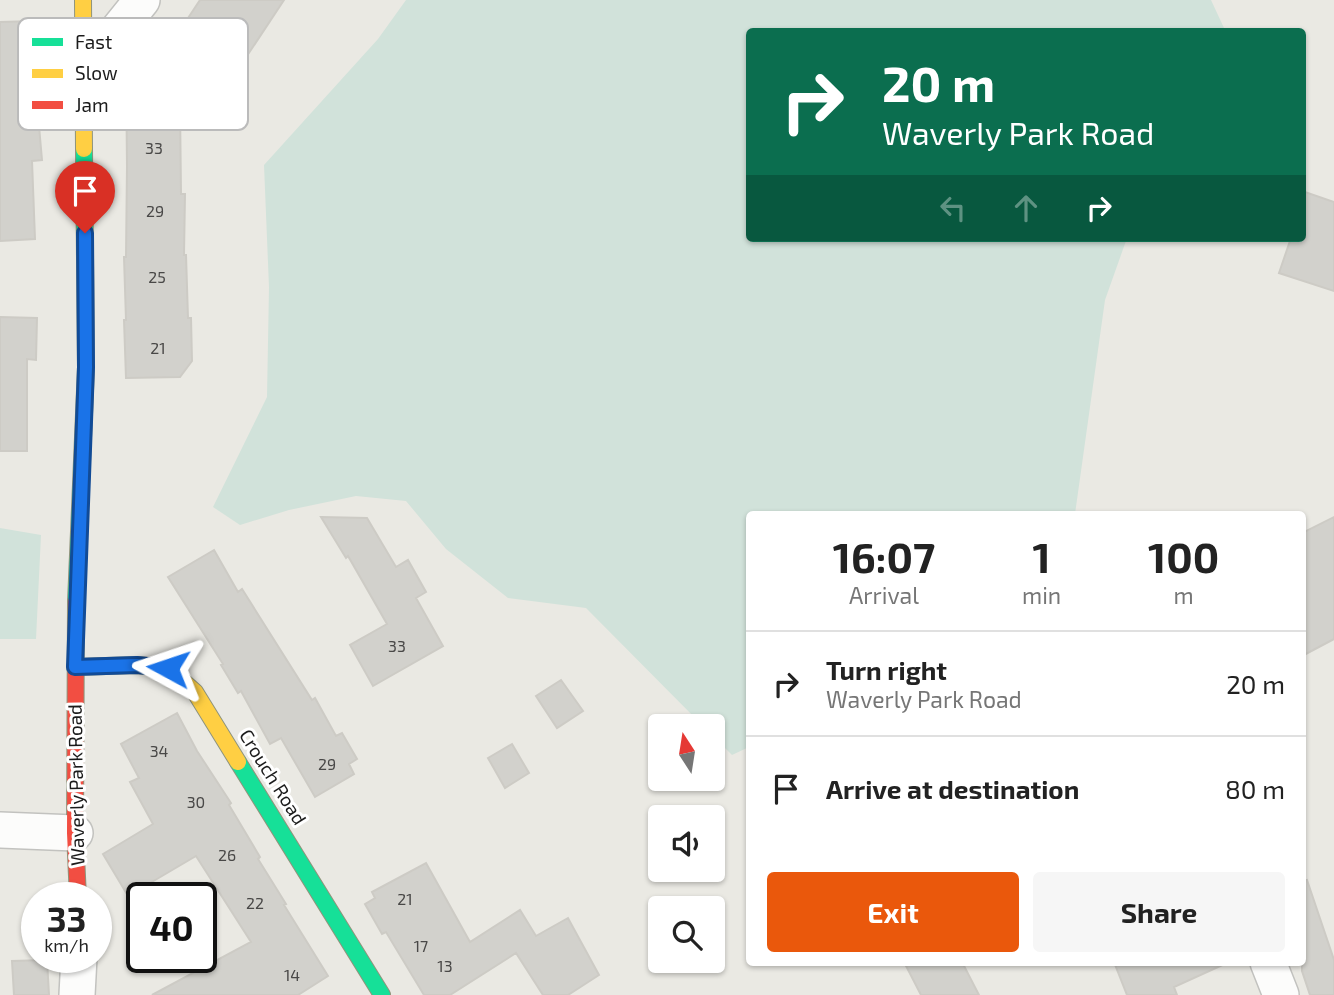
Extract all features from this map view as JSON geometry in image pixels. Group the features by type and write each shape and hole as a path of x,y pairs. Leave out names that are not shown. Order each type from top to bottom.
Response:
{"street":[{"name":"Waverly Park Road","path":"83,0 83,18"},
{"path":"128,18 142,0"},
{"name":"Waverly Park Road","path":"77,882 75,667 86,367 84,130"},
{"name":"Crouch Road","path":"75,667 137,665 168,668 195,692 382,995"},
{"path":"0,830 75,834"},
{"path":"1270,966 1281,995"},
{"path":"77,995 78,973"}],"shaded area":[{"path":"406,0 1211,0 1224,28 746,28 746,242 1126,242 1105,300 1075,511 746,511 746,748 732,755 725,748 725,714 691,714 586,608 508,598 446,549 406,501 356,496 289,510 240,525 213,507 267,397 269,287 264,165 378,39"},
{"path":"0,528 41,535 36,639 0,639"}],"building":[{"path":"200,0 284,0 248,54 248,18 188,18"},
{"path":"18,21 18,130 39,130 42,160 32,161 35,239 0,241 0,22"},
{"path":"127,130 180,130 181,194 185,194 184,255 188,318 191,318 192,361 180,377 126,378 124,257"},
{"path":"1306,192 1334,202 1334,291 1279,273 1290,242 1306,242"},
{"path":"0,317 37,318 36,360 27,359 27,451 0,451"},
{"path":"321,517 367,518 396,567 408,560 426,592 416,598 443,646 373,686 350,645 387,624 348,556 346,558"},
{"path":"1334,517 1334,639 1306,654 1306,531"},
{"path":"214,550 238,592 242,589 312,700 315,698 336,736 342,733 357,759 349,764 354,774 315,797 281,738 270,744 241,691 238,693 221,665 223,664 168,577"},
{"path":"561,680 583,711 557,728 536,696"},
{"path":"177,713 197,751 231,803 229,805 286,904 284,905 328,976 298,995 152,995 193,973 217,973 217,960 251,942 217,889 217,882 213,882 196,856 152,882 126,882 126,893 103,854 153,824 130,782 139,778 121,744"},
{"path":"512,744 529,773 505,788 488,758"},
{"path":"426,863 470,942 520,910 536,936 568,918 599,975 568,995 543,995 516,953 450,995 424,995 386,932 382,934 365,904 375,898 372,892"},
{"path":"1306,880 1334,960 1334,995 1310,995 1302,971 1302,966 1306,966"},
{"path":"12,961 21,961 21,973 48,973 49,995 14,995"},
{"path":"906,966 964,966 979,995 921,995"},
{"path":"1116,966 1220,966 1174,987 1177,995 1127,995"}],"traffic: fast":[{"path":"76,602 86,367 84,149"},
{"path":"238,762 382,995"}],"traffic: slow":[{"path":"83,0 83,18"},
{"path":"84,130 84,149"},
{"path":"75,667 137,665 168,668 195,692 238,762"}],"traffic: jam":[{"path":"76,602 77,882"}],"route":[{"path":"85,233 86,367 75,667 137,665 168,668"}]}
